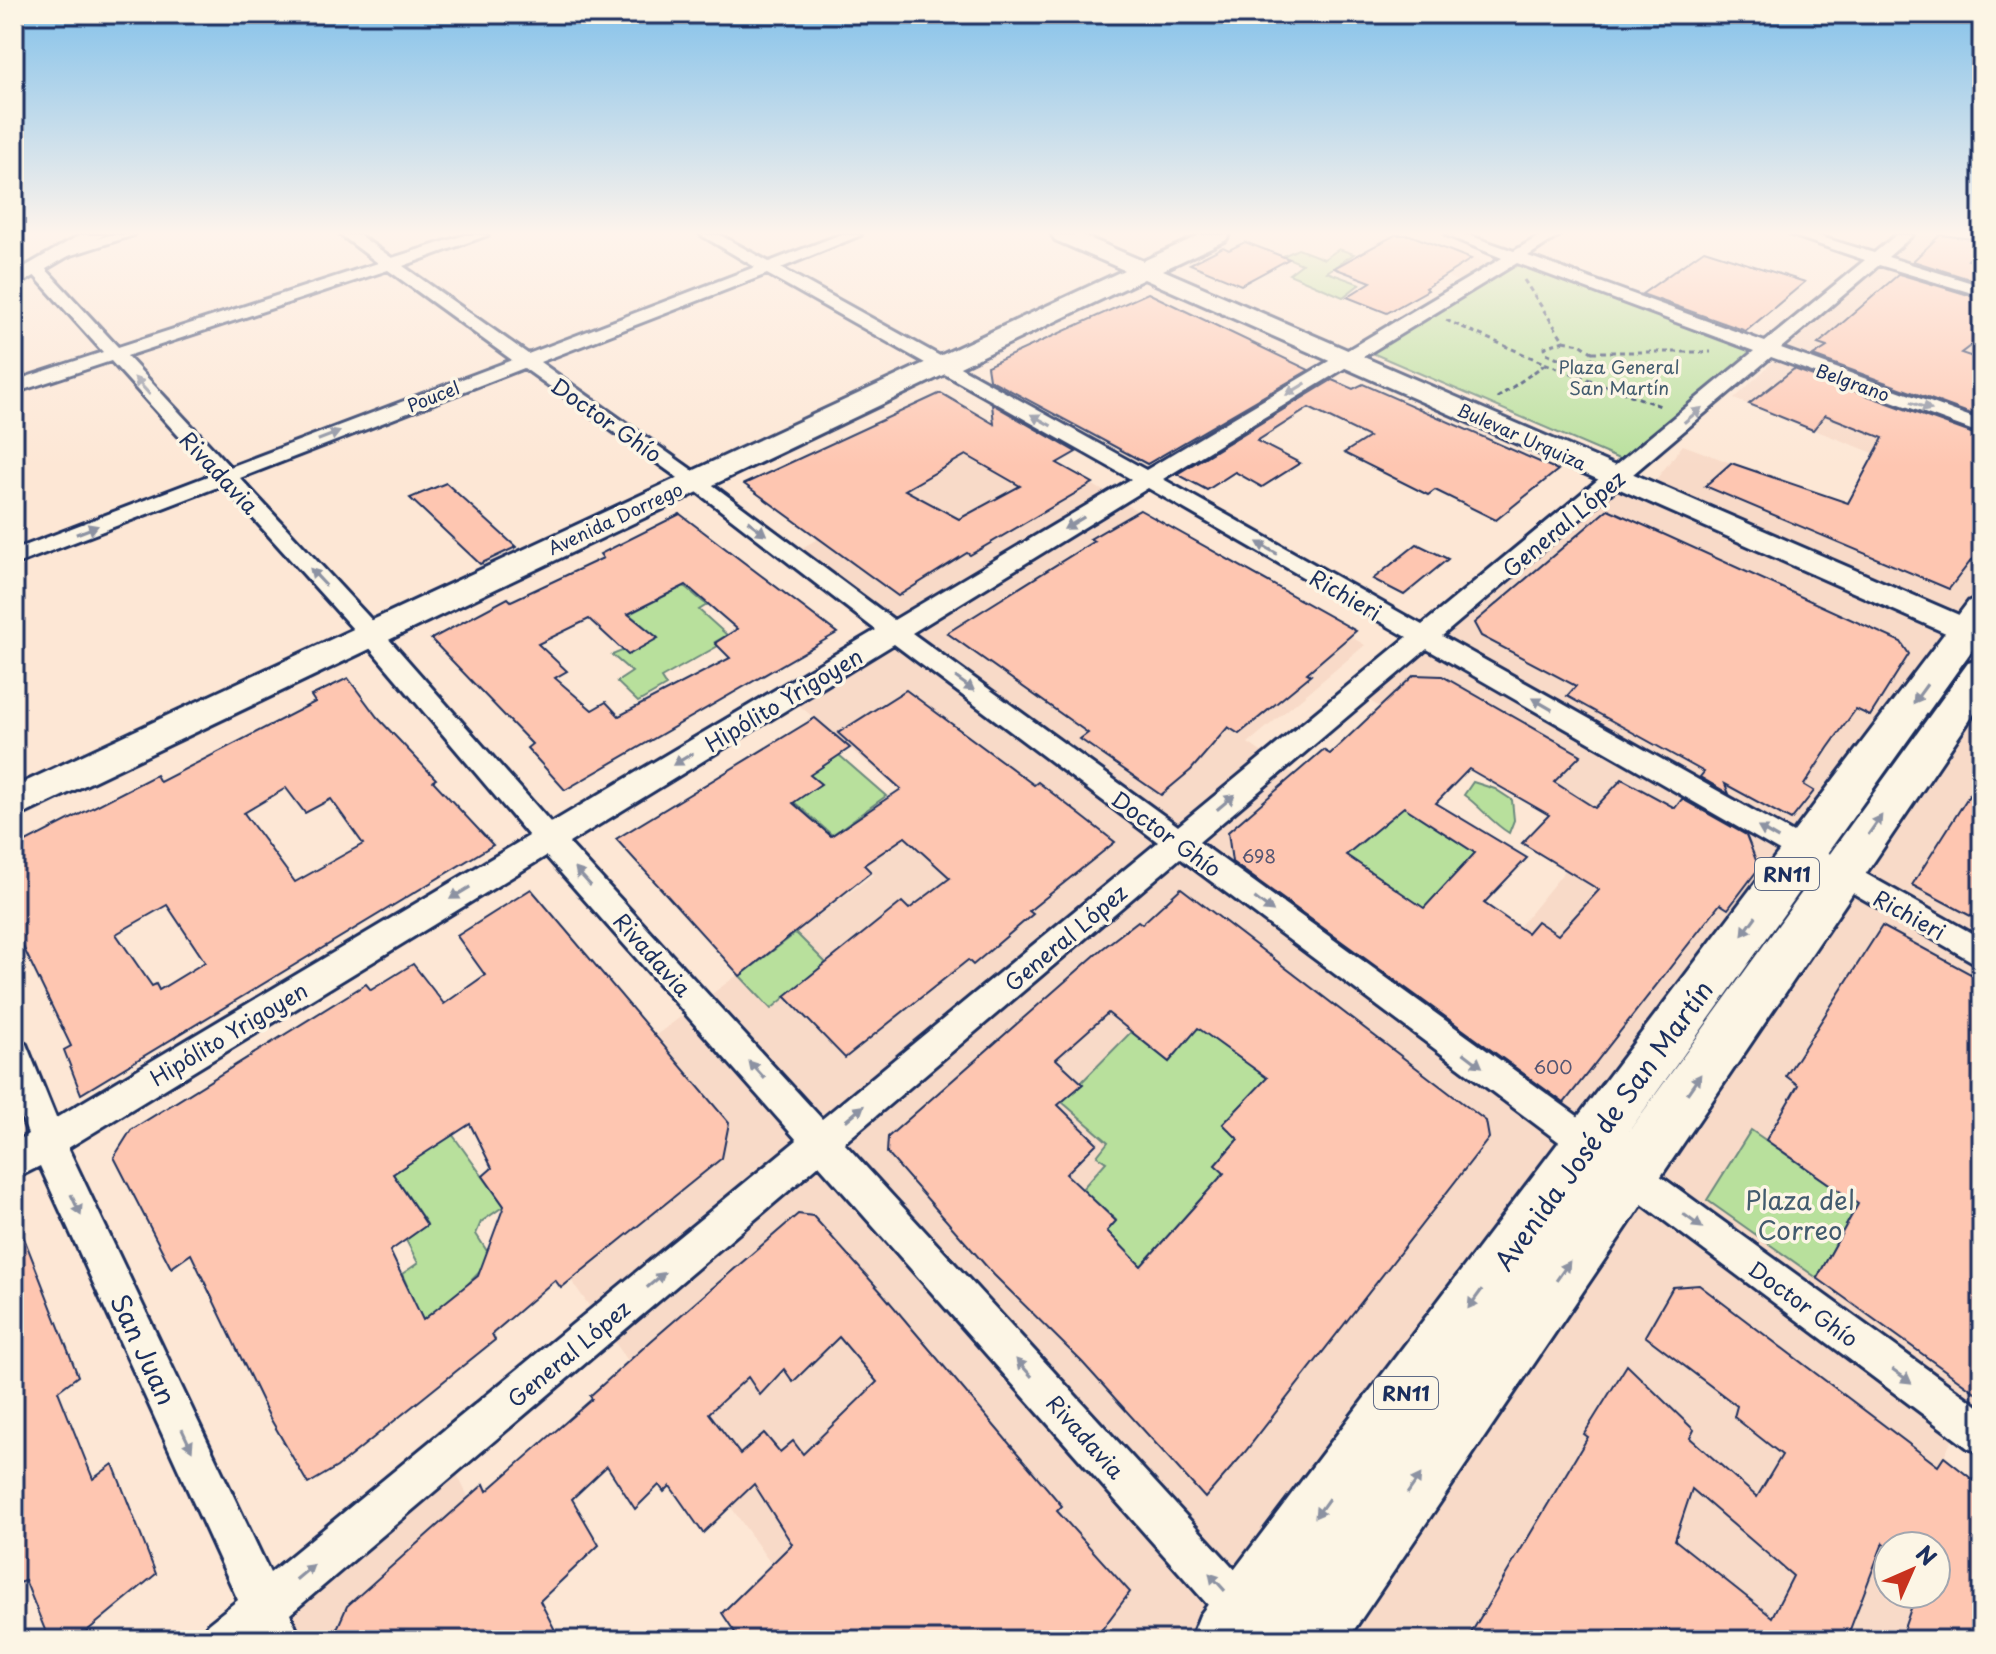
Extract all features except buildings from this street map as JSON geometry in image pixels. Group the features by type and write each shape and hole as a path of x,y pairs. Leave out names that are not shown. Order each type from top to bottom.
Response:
{"main road":[{"name":"Avenida Dorrego","path":"14,804 1053,312"},
{"name":"Bulevar Urquiza","path":"1258,312 1625,471 1979,630"},
{"name":"Bulevar Urquiza","path":"1354,354 1496,398 1625,471"},
{"name":"Avenida José de San Martín","path":"1246,1631 1609,1160 1822,863 1979,630"},
{"name":"Avenida José de San Martín","path":"1305,1640 1609,1160"}],"street":[{"name":"Rivadavia","path":"76,312 371,634 549,840 821,1142 1246,1631"},
{"path":"14,387 242,312"},
{"name":"Doctor Ghío","path":"458,312 695,481 894,632 1982,1434"},
{"name":"Poucel","path":"14,558 651,312"},
{"name":"Richieri","path":"848,312 1982,954"},
{"name":"Hipólito Yrigoyen","path":"14,1162 1423,312"},
{"name":"Belgrano","path":"1662,312 1982,428"},
{"name":"General López","path":"224,1640 272,1623 821,1142 1816,312"},
{"name":"San Juan","path":"14,1055 50,1143 272,1623"}],"path":[{"path":"1451,312 1442,318 1544,363 1669,409 1657,419"},
{"path":"1545,312 1564,341"},
{"path":"1556,360 1546,353 1545,347 1564,341 1580,344 1592,352 1768,352"},
{"path":"1496,398 1544,363 1556,360 1587,363 1593,358 1592,352"}],"shaded area":[{"path":"1825,312 1982,312 1982,1434 1961,1420 1944,1457 1892,1530 1872,1530 1872,1610 1910,1610 1900,1640 809,1640 817,1629 492,1168 545,1117 873,875 863,866 904,837 940,824 788,696 893,632 791,554 1005,433 1365,645 1248,743 1519,927 1594,835 1368,700 1425,638 1617,478 1647,491 1683,445 1864,513 1897,462 1734,399"},
{"path":"447,1454 539,1640 224,1640"}],"green space":[{"name":"Plaza General San Martín","path":"1424,312 1662,312 1768,352 1633,465 1363,349"},
{"path":"684,586 707,605 699,610 727,635 715,642 718,646 661,678 666,686 638,702 617,682 632,672 612,655 657,637 629,614"},
{"path":"784,754 839,755 886,796 832,835 794,802"},
{"path":"1473,782 1495,789 1512,800 1514,820 1509,833 1464,795"},
{"path":"1402,806 1475,853 1419,914 1396,889 1342,852 1353,841 1359,845"},
{"path":"796,933 826,963 771,1009 740,976"},
{"path":"1192,1023 1240,1058 1262,1039 1270,1075 1223,1124 1238,1139 1215,1165 1266,1209 1249,1231 1204,1195 1141,1266 1107,1231 1116,1220 1082,1189 1106,1162 1097,1156 1108,1142 1062,1102 1131,1032 1169,1062"},
{"name":"Plaza del Correo","path":"1751,1130 1858,1204 1817,1278 1707,1200"},
{"path":"452,1134 504,1206 481,1222 476,1234 492,1259 467,1285 400,1339 386,1316 411,1295 402,1274 418,1263 406,1240 427,1224 393,1174"}]}
